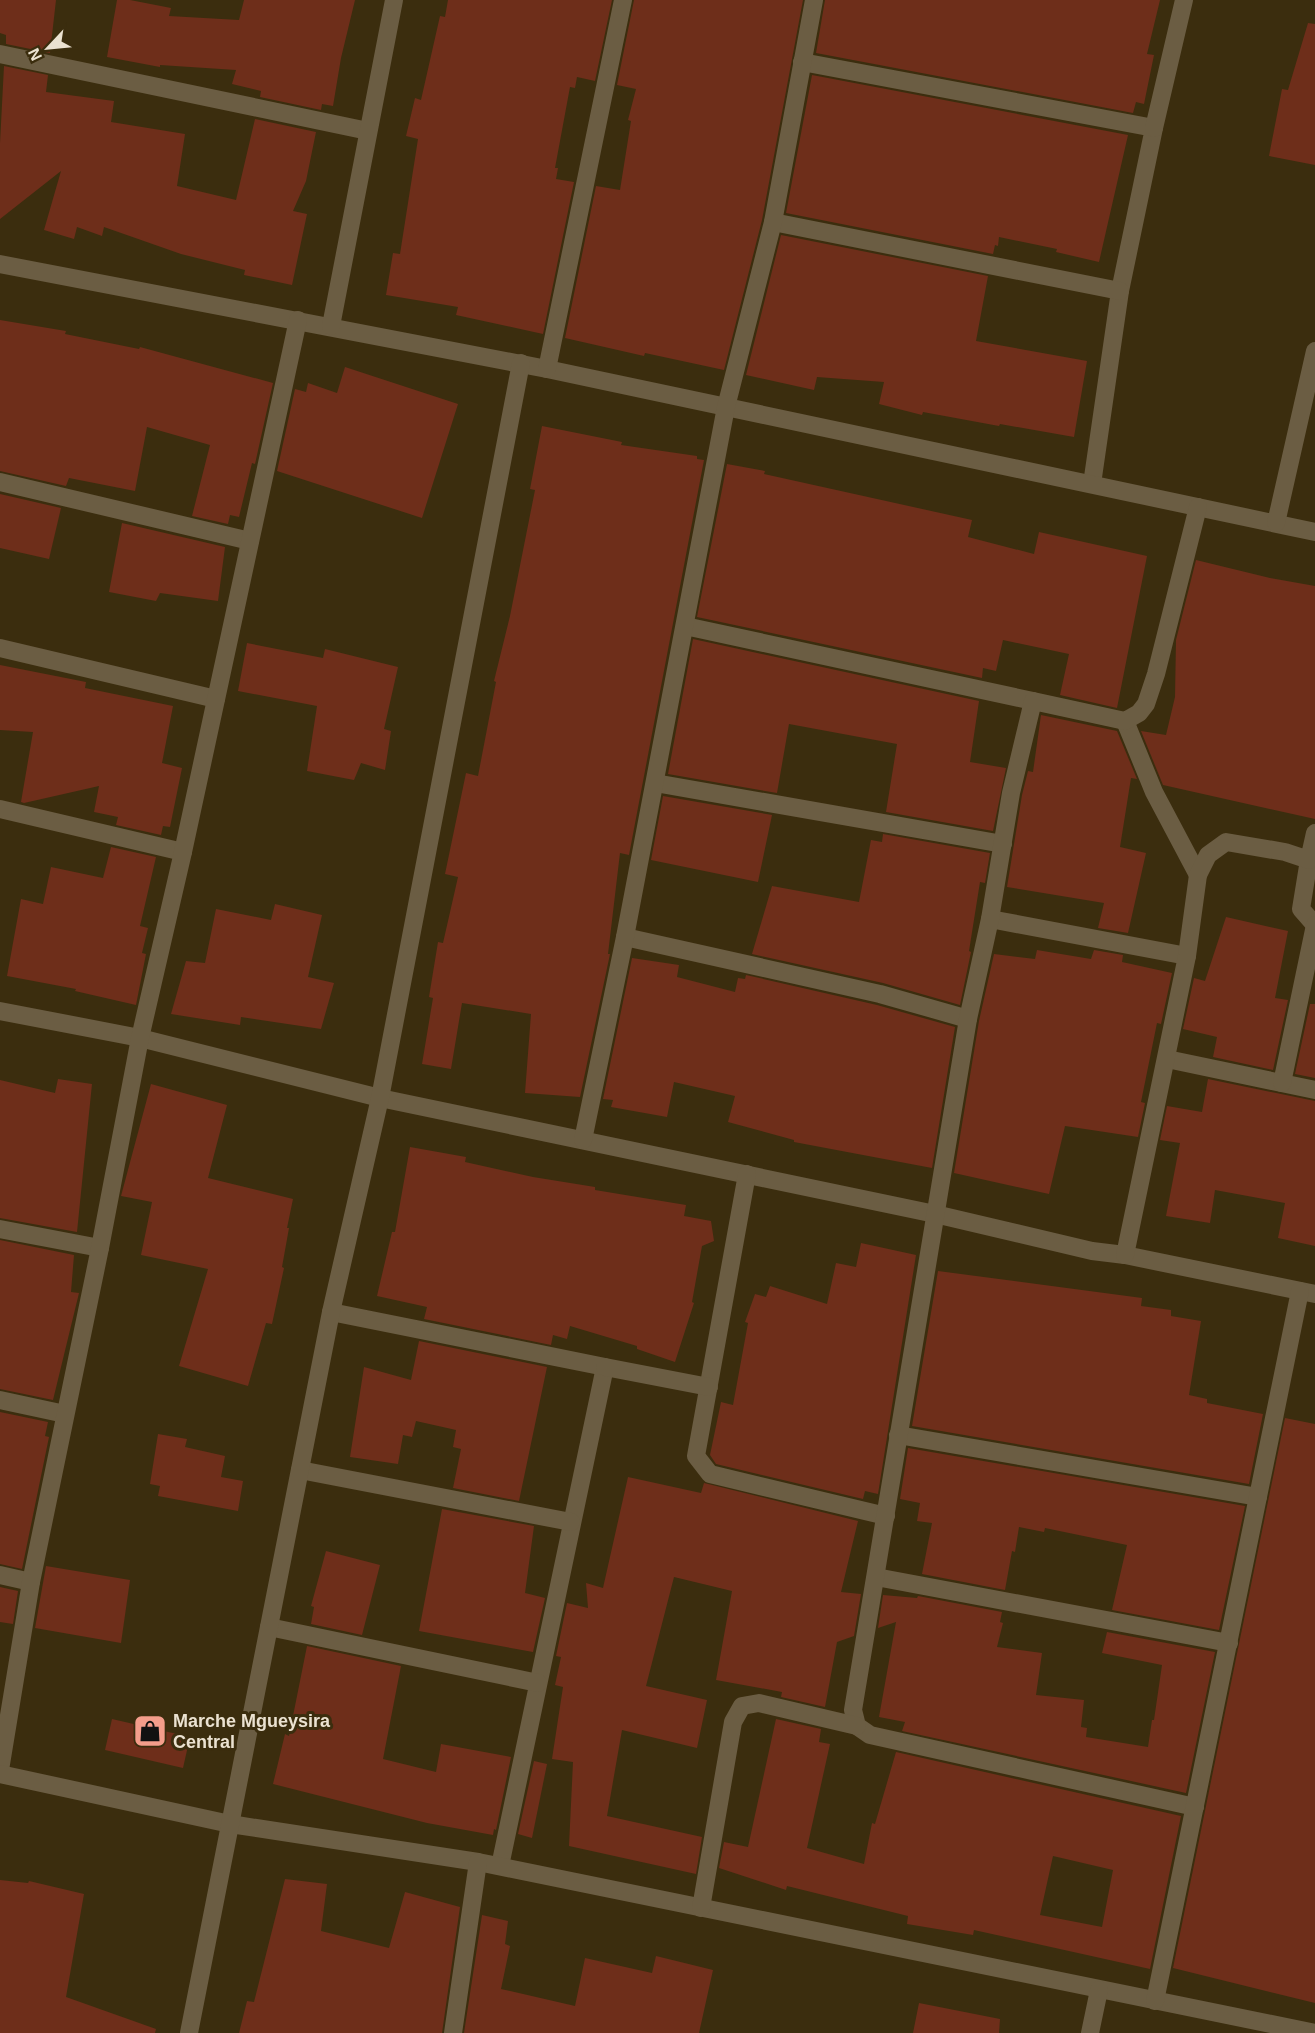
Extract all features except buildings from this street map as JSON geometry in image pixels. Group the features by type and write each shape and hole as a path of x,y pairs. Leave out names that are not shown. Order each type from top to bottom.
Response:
{"street":[{"path":"331,326 394,0"},
{"path":"547,369 623,0"},
{"path":"583,1140 625,937 726,406 773,222 814,0"},
{"path":"1092,483 1120,291 1154,128 1184,0"},
{"path":"0,54 368,131"},
{"path":"802,62 1154,128"},
{"path":"773,222 1120,291"},
{"path":"0,264 521,363 1315,531"},
{"path":"298,320 183,852 140,1038 100,1248 31,1582 0,1772 230,1824 500,1866 1315,2033"},
{"path":"1276,523 1315,351"},
{"path":"189,2033 331,1311 380,1098 521,363"},
{"path":"0,482 250,541"},
{"path":"685,626 1125,721 1139,713 1146,704 1156,674 1198,507"},
{"path":"0,648 216,699"},
{"path":"857,1726 853,1710 968,1019 990,919 1011,794 1033,701"},
{"path":"1125,721 1154,792 1198,875"},
{"path":"655,783 1003,844"},
{"path":"0,810 183,852"},
{"path":"1282,1083 1315,925 1301,909 1308,860 1315,833"},
{"path":"1125,1255 1187,956 1198,875 1208,855 1226,842 1285,852 1308,860"},
{"path":"990,919 1187,956"},
{"path":"625,937 880,994 968,1019"},
{"path":"0,1011 140,1038 380,1098 935,1214 1092,1251 1125,1255 1307,1293 1258,1497 1155,2001"},
{"path":"1167,1059 1315,1090"},
{"path":"747,1174 696,1456 710,1474 886,1516"},
{"path":"0,1229 100,1248"},
{"path":"331,1311 709,1387"},
{"path":"500,1866 604,1367"},
{"path":"0,1400 64,1414"},
{"path":"898,1435 1258,1497"},
{"path":"300,1470 571,1522"},
{"path":"0,1575 31,1582"},
{"path":"876,1577 1229,1643"},
{"path":"269,1627 538,1683"},
{"path":"701,1908 733,1722 742,1706 759,1703 857,1726 870,1735 1195,1807"},
{"path":"453,2033 478,1862"},
{"path":"1090,2033 1099,1990"}],"place":[{"name":"Marche Mgueysira Central","path":"150,1731"}]}
